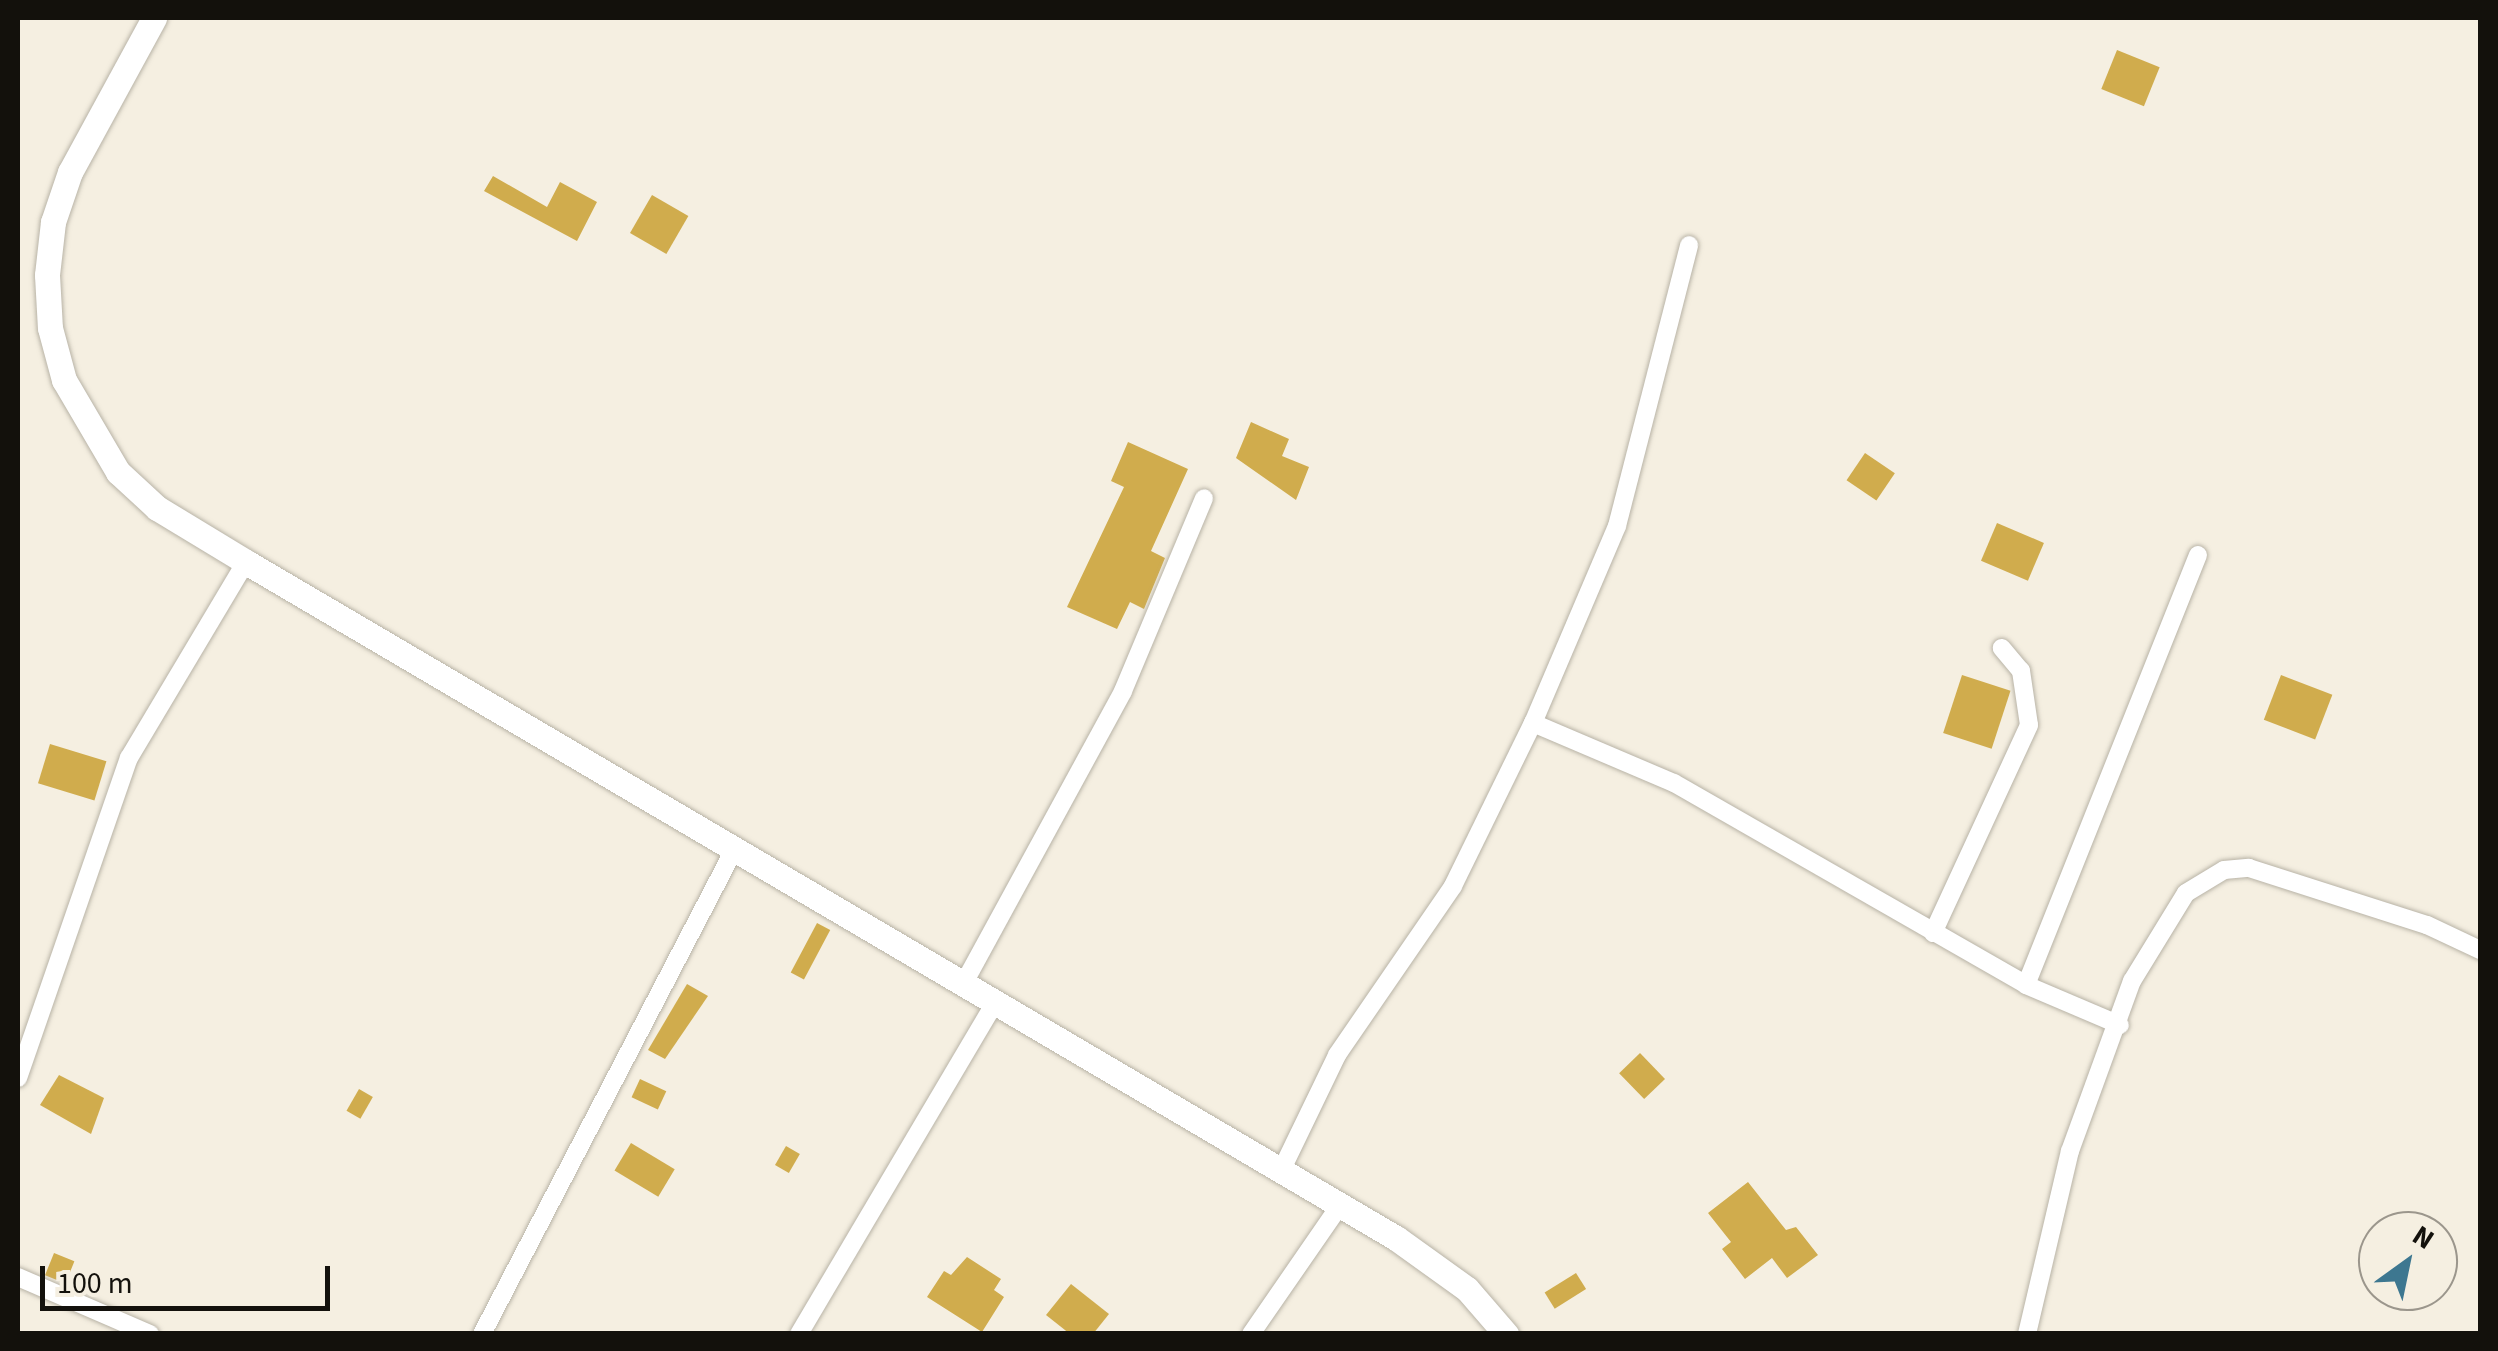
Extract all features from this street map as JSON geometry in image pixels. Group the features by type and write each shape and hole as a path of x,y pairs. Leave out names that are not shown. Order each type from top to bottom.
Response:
{"street":[{"path":"154,18 70,172 51,240 50,328 64,380 118,472 157,508 246,562 1340,1204 1447,1272 1506,1334"},
{"path":"1282,1169 1338,1055 1452,886 1534,724 1616,526 1689,244"},
{"path":"964,983 1123,691 1204,498"},
{"path":"2026,985 2198,555"},
{"path":"18,1078 129,758 246,562"},
{"path":"1932,933 2028,726 2021,671 2002,648"},
{"path":"1534,724 1674,784 2026,985 2120,1025"},
{"path":"482,1334 735,848"},
{"path":"2027,1334 2070,1151 2120,1025 2132,981 2175,903 2224,870 2282,876 2480,950"},
{"path":"799,1334 995,1002"},
{"path":"1251,1334 1340,1204"},
{"path":"18,1277 150,1334"}],"building":[{"path":"2117,50 2160,67 2144,106 2101,89"},
{"path":"493,176 547,207 560,182 597,202 577,241 484,191"},
{"path":"652,195 688,216 666,254 630,233"},
{"path":"1251,422 1289,439 1282,456 1309,467 1296,500 1236,458"},
{"path":"1128,442 1188,469 1151,551 1165,558 1144,609 1130,602 1117,629 1067,607 1124,487 1111,481"},
{"path":"1865,453 1895,473 1876,500 1847,480"},
{"path":"1997,523 2044,543 2028,581 1981,561"},
{"path":"1962,675 2011,691 1992,749 1943,733"},
{"path":"2281,675 2332,695 2315,740 2264,720"},
{"path":"50,744 106,761 94,800 38,783"},
{"path":"817,923 830,930 804,979 791,972"},
{"path":"687,984 708,996 665,1059 648,1050"},
{"path":"1640,1053 1665,1079 1644,1099 1619,1073"},
{"path":"59,1075 104,1098 91,1134 40,1105"},
{"path":"640,1079 666,1091 658,1109 632,1097"},
{"path":"359,1089 373,1097 360,1119 346,1111"},
{"path":"631,1143 675,1169 658,1197 615,1170"},
{"path":"786,1146 800,1154 789,1173 775,1165"},
{"path":"1748,1182 1786,1230 1796,1227 1818,1255 1787,1278 1772,1258 1745,1279 1722,1249 1731,1242 1708,1213"},
{"path":"54,1253 74,1261 65,1283 45,1275"},
{"path":"967,1257 1001,1279 994,1290 1004,1297 982,1332 927,1297 944,1271 951,1275"},
{"path":"1576,1273 1586,1289 1555,1309 1545,1293"},
{"path":"1071,1284 1109,1314 1093,1334 1070,1334 1046,1315"}]}
